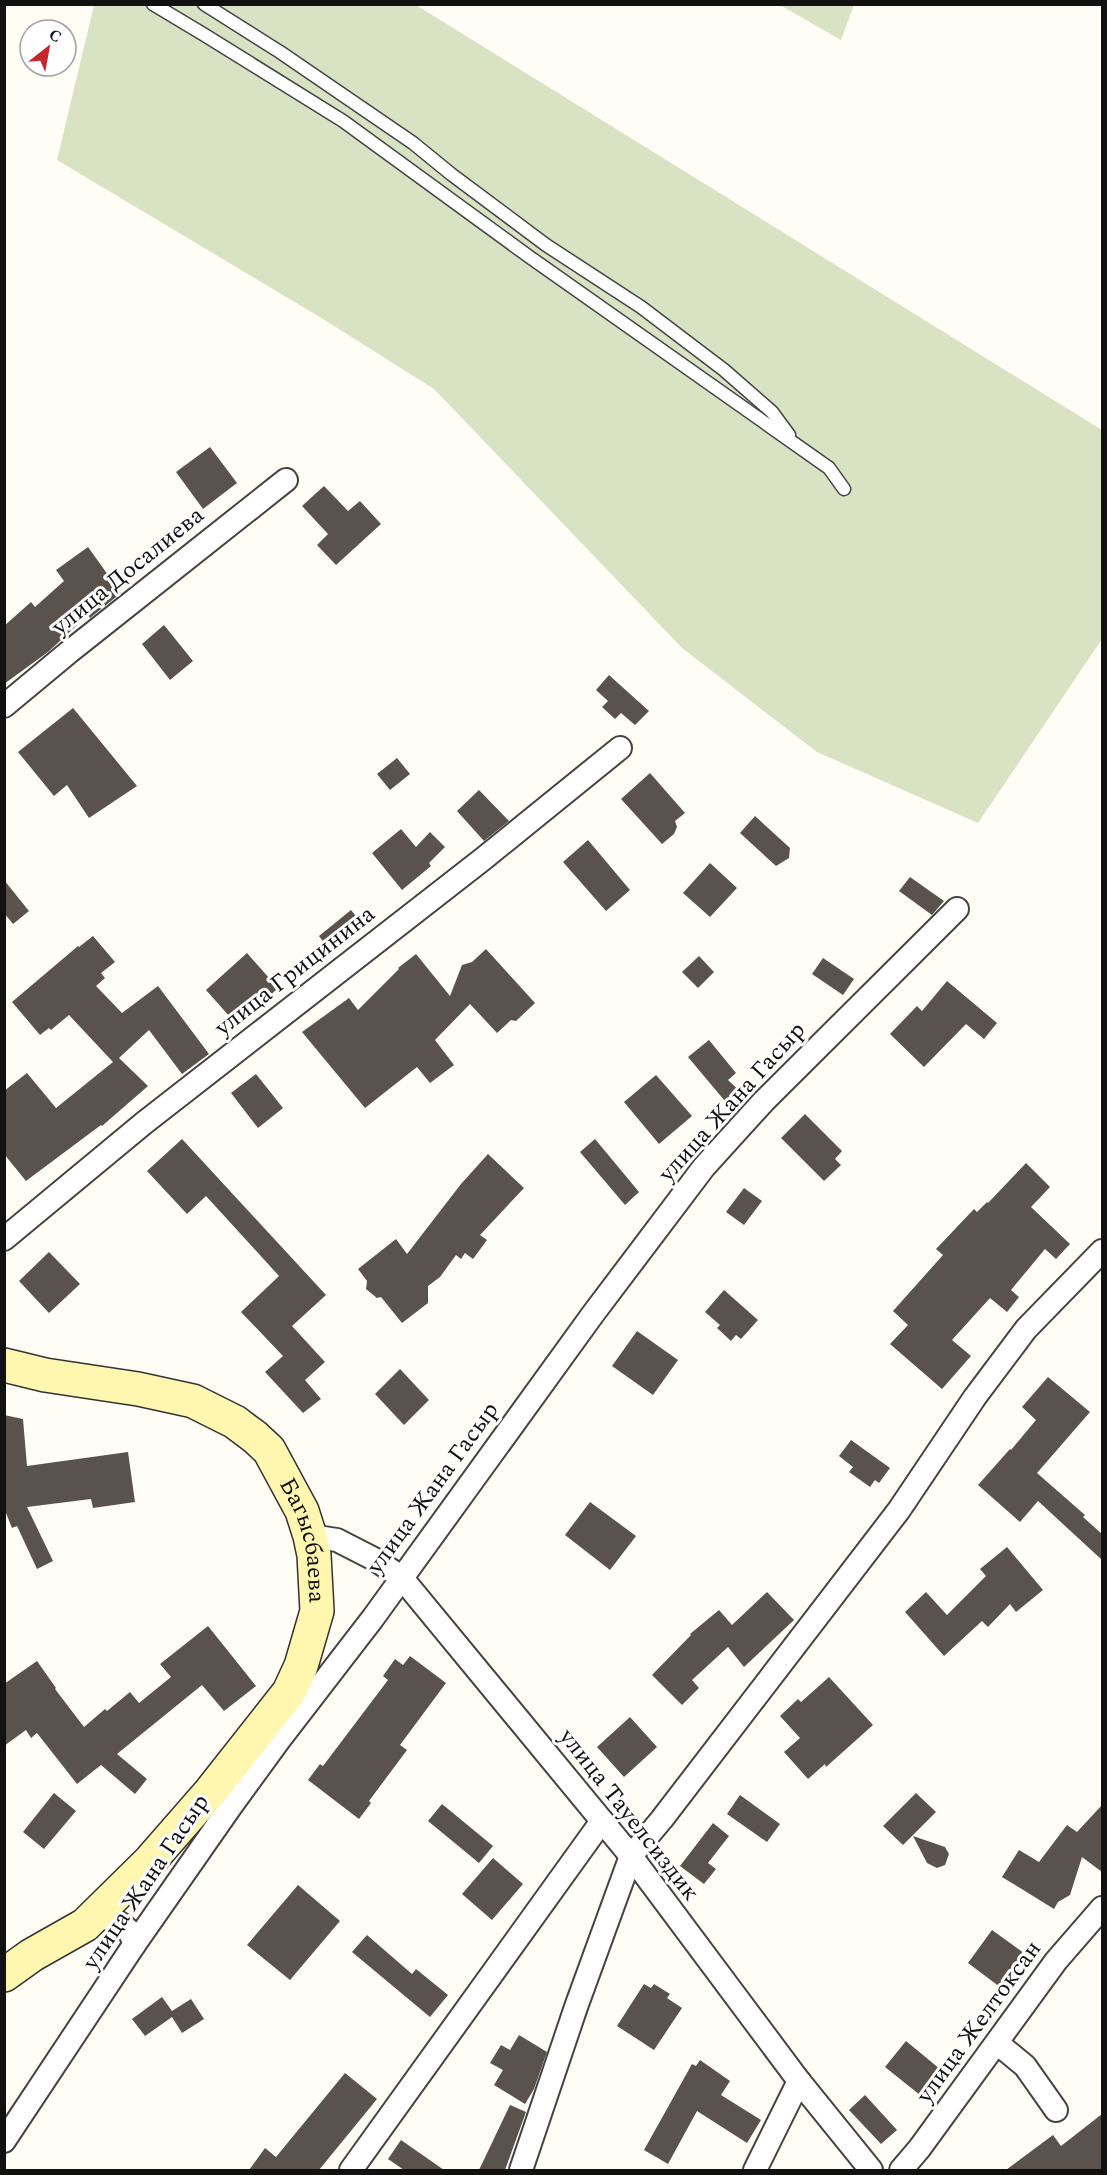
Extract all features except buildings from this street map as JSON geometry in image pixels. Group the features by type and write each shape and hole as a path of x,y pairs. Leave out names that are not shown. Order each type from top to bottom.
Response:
{"street":[{"name":"улица Досалиева","path":"4,706 286,480"},
{"name":"улица Грицинина","path":"4,1239 144,1123 483,860 620,748"},
{"name":"улица Жана Гасыр","path":"313,1674 373,1618 592,1314 704,1167 764,1101 957,909"},
{"path":"521,2170 630,1856 670,1810 892,1520 975,1397 1026,1329 1102,1251"},
{"name":"Багысбаева","path":"4,1365 45,1375 138,1389 193,1401 235,1422 269,1450 302,1511 314,1555 317,1611 313,1674 289,1692 221,1799 149,1862 85,1925 32,1955 4,1975"},
{"name":"улица Тауелсиздик","path":"310,1536 337,1540 376,1560 401,1577 630,1856 799,2081 871,2170"},
{"name":"улица Жана Гасыр","path":"4,2141 135,1945 221,1799"},
{"path":"351,2170 602,1821"},
{"name":"улица Желтоксан","path":"901,2170 997,2043 1056,1960 1102,1908"},
{"path":"93,1917 115,1920 125,1926 133,1937 135,1945"},
{"path":"997,2043 1024,2066 1056,2110"},
{"path":"754,2170 799,2081"}],"lane":[{"path":"153,4 343,122 493,231 795,443 829,468 844,489"},
{"path":"204,4 280,52 413,143 546,245 641,307 740,384 772,412 795,443"}],"green space":[{"path":"94,5 416,5 1102,430 1102,639 978,823 817,752 682,648 434,389 323,319 57,160"},
{"path":"780,5 854,5 841,40"}]}
